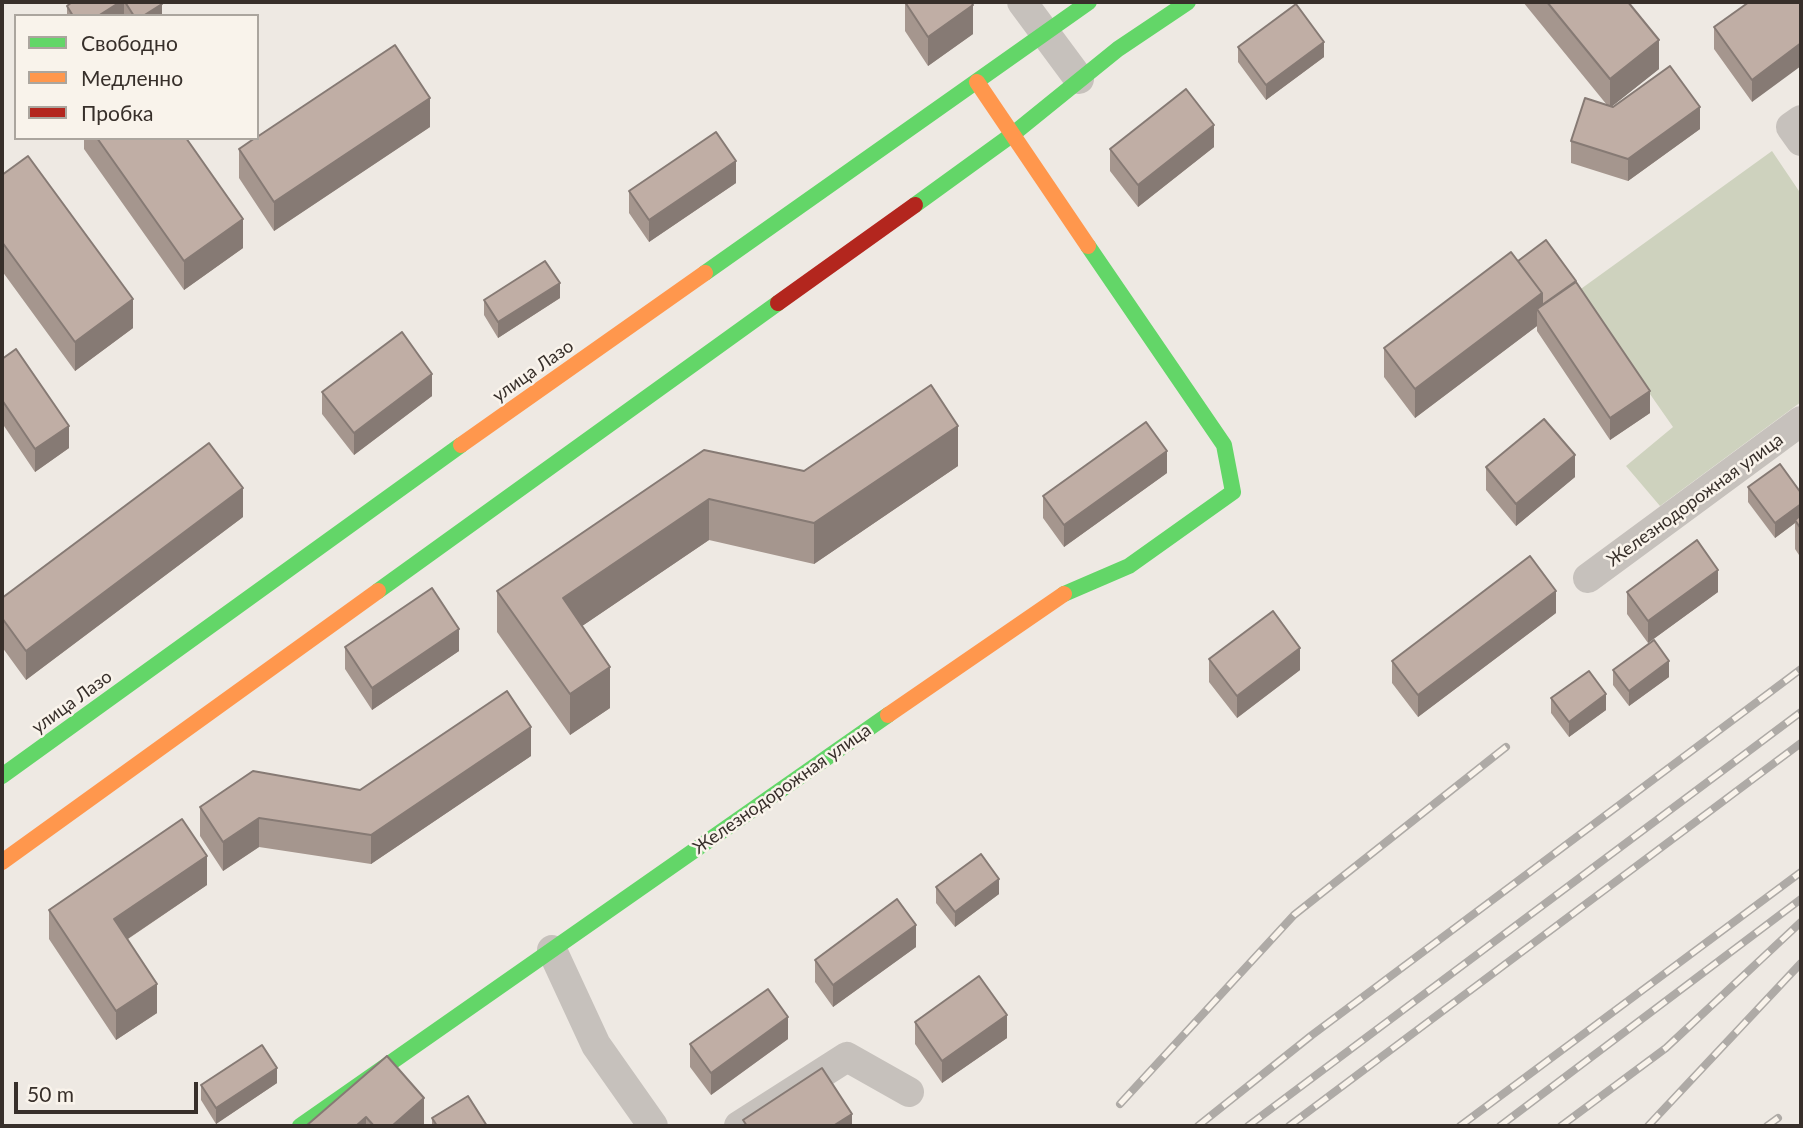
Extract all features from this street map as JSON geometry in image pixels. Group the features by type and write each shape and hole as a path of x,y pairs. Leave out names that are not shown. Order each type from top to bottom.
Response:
{"street":[{"path":"1021,2 1079,79"},
{"name":"улица Лазо","path":"2,776 305,556 1089,2"},
{"path":"2,862 1013,134 1079,79 1188,2"},
{"path":"977,82 1013,134"},
{"path":"1801,120 1791,127 1801,141"},
{"name":"Железнодорожная улица","path":"300,1126 1054,599 1129,566 1233,492 1224,445 1013,134"},
{"name":"Железнодорожная улица","path":"1588,578 1801,421"},
{"path":"552,950 596,1045 653,1126"},
{"path":"739,1126 847,1057 909,1092"}],"green space":[{"path":"1772,151 1801,194 1801,402 1660,506 1626,466 1673,427 1578,291"}],"building":[{"path":"72,2 120,2 101,14 72,14 67,6"},
{"path":"125,2 162,4 146,14 133,14"},
{"path":"905,2 971,2 973,5 928,37"},
{"path":"1547,2 1628,2 1659,40 1610,79"},
{"path":"1749,2 1801,2 1801,43 1752,80 1714,27"},
{"path":"1296,4 1324,42 1266,85 1238,47"},
{"path":"395,45 430,98 274,202 239,149 252,140 259,140 259,136"},
{"path":"1670,66 1700,107 1628,159 1571,141 1585,98 1613,107"},
{"path":"1186,89 1214,125 1138,185 1110,149"},
{"path":"716,132 736,161 649,220 629,191"},
{"path":"98,140 187,140 243,219 184,261"},
{"path":"28,156 133,299 75,342 2,242 2,175"},
{"path":"1546,240 1576,281 1542,305 1542,293 1518,261"},
{"path":"1511,252 1542,293 1415,389 1384,348"},
{"path":"545,261 560,283 498,322 484,300"},
{"path":"1576,282 1650,391 1610,418 1537,309"},
{"path":"402,332 432,374 354,433 322,392"},
{"path":"16,349 69,426 35,449 2,400 2,359"},
{"path":"931,385 958,426 814,523 709,499 563,598 610,667 570,694 497,591 704,450 804,471"},
{"path":"1544,419 1575,455 1516,504 1486,467"},
{"path":"1146,422 1167,451 1064,525 1043,496"},
{"path":"209,443 243,488 26,651 2,618 2,598"},
{"path":"1780,464 1801,493 1801,504 1775,523 1748,487"},
{"path":"1801,515 1801,529 1795,520"},
{"path":"1697,540 1718,570 1648,621 1627,592"},
{"path":"1530,556 1556,591 1418,695 1392,661"},
{"path":"432,588 459,629 372,688 345,647"},
{"path":"1273,611 1300,648 1237,696 1209,659"},
{"path":"1654,640 1669,661 1629,691 1613,670"},
{"path":"1589,671 1606,694 1569,722 1551,698"},
{"path":"507,691 531,727 371,835 259,818 223,842 200,807 253,771 360,790"},
{"path":"182,819 207,856 114,919 157,984 116,1011 49,910"},
{"path":"981,854 999,879 955,912 936,887"},
{"path":"897,899 916,925 833,985 815,960"},
{"path":"979,976 1007,1015 942,1061 915,1022"},
{"path":"768,989 788,1017 711,1073 690,1044"},
{"path":"262,1045 277,1068 216,1108 201,1085"},
{"path":"387,1056 424,1098 392,1126 374,1126 366,1117 356,1126 306,1126"},
{"path":"822,1068 852,1114 833,1126 747,1126 743,1120"},
{"path":"468,1096 487,1126 437,1126 432,1118"}],"railway":[{"path":"1198,1126 1312,1035 1801,669"},
{"path":"1248,1126 1801,712"},
{"path":"1289,1126 1801,743"},
{"path":"1120,1104 1294,915 1506,747"},
{"path":"1460,1126 1801,872"},
{"path":"1500,1126 1801,899"},
{"path":"1561,1126 1666,1048 1801,922"},
{"path":"1648,1126 1801,963"},
{"path":"1767,1126 1778,1118"}],"traffic: fast":[{"path":"705,273 1089,2"},
{"path":"915,205 1013,134 1118,49 1188,2"},
{"path":"1064,594 1129,566 1233,492 1224,445 1088,246"},
{"path":"378,591 778,303"},
{"path":"2,776 461,445"},
{"path":"300,1126 888,715"}],"traffic: slow":[{"path":"977,82 1088,246"},
{"path":"461,445 705,273"},
{"path":"2,862 378,591"},
{"path":"888,715 1064,594"}],"traffic: jam":[{"path":"778,303 915,205"}]}
